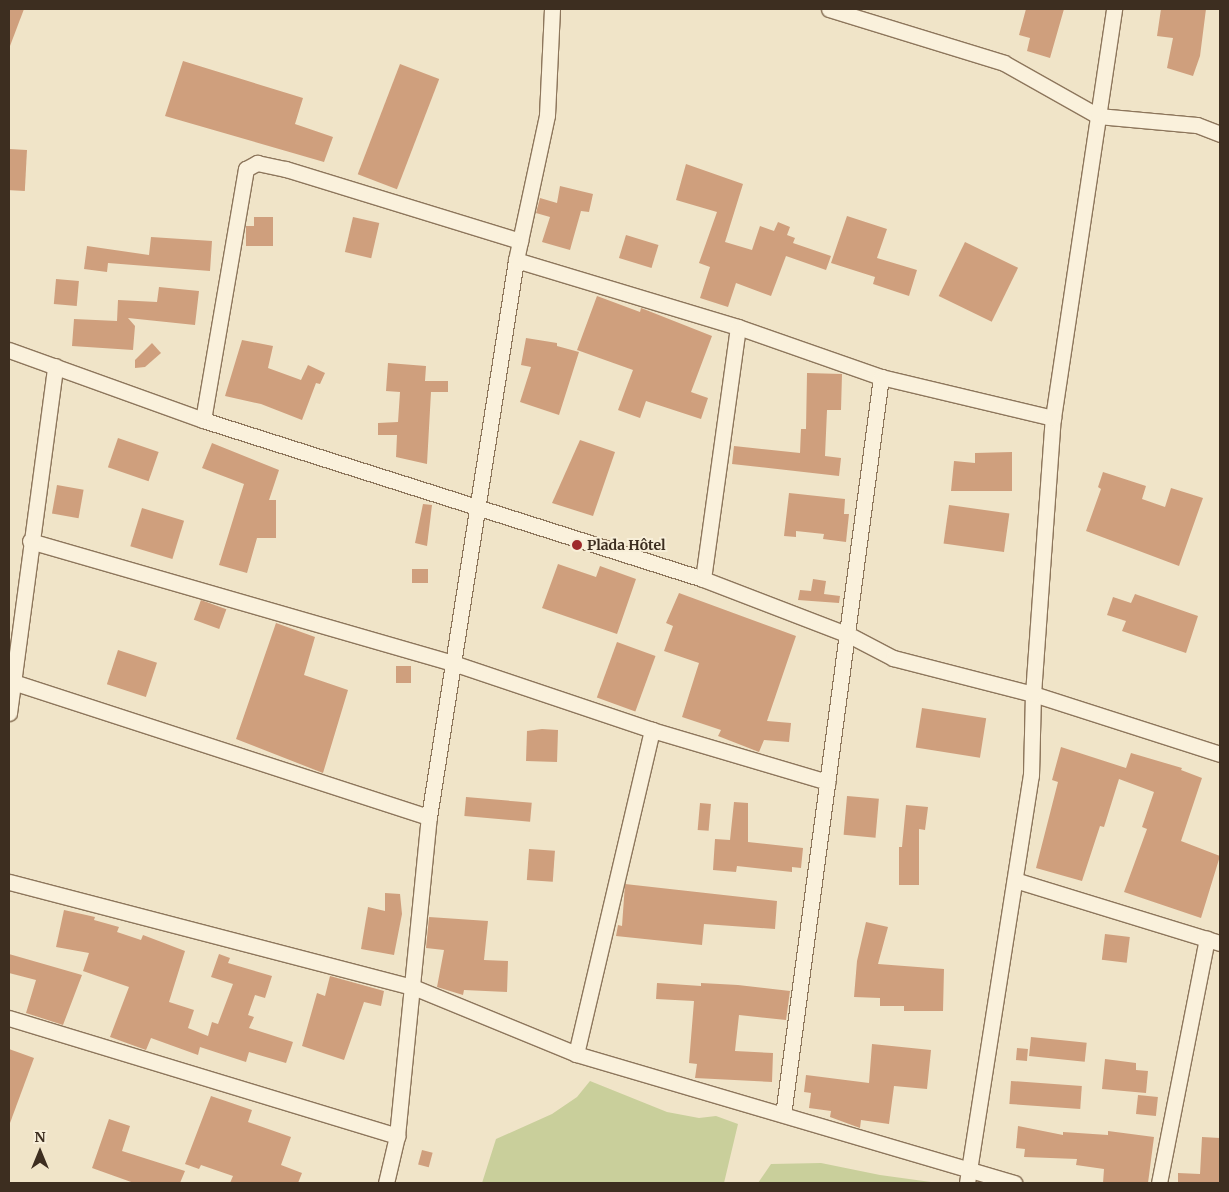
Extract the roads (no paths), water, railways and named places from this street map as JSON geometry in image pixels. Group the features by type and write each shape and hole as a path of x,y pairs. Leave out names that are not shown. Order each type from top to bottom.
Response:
{"street":[{"path":"386,1183 396,1136 413,987 429,817 516,260 547,115 552,9"},
{"path":"830,9 1004,63 1098,116 1197,125 1220,134"},
{"path":"967,1177 1031,775 1033,694 1053,418 1114,9"},
{"path":"203,420 246,169 257,163 286,169 520,241"},
{"path":"516,260 738,327 881,377 1053,418"},
{"path":"703,579 738,327"},
{"path":"9,350 203,420 703,579 849,635 893,658 1033,694 1220,754"},
{"path":"9,713 30,541 55,366"},
{"path":"783,1115 849,635 881,377"},
{"path":"30,541 453,663 652,730 828,782"},
{"path":"13,682 429,817"},
{"path":"576,1054 652,730"},
{"path":"1015,880 1214,941 1159,1183"},
{"path":"9,882 413,987 576,1054 783,1115 967,1177 1014,1183"},
{"path":"9,1018 396,1136"}],"place":[{"name":"Plada Hôtel","path":"577,545"}]}
